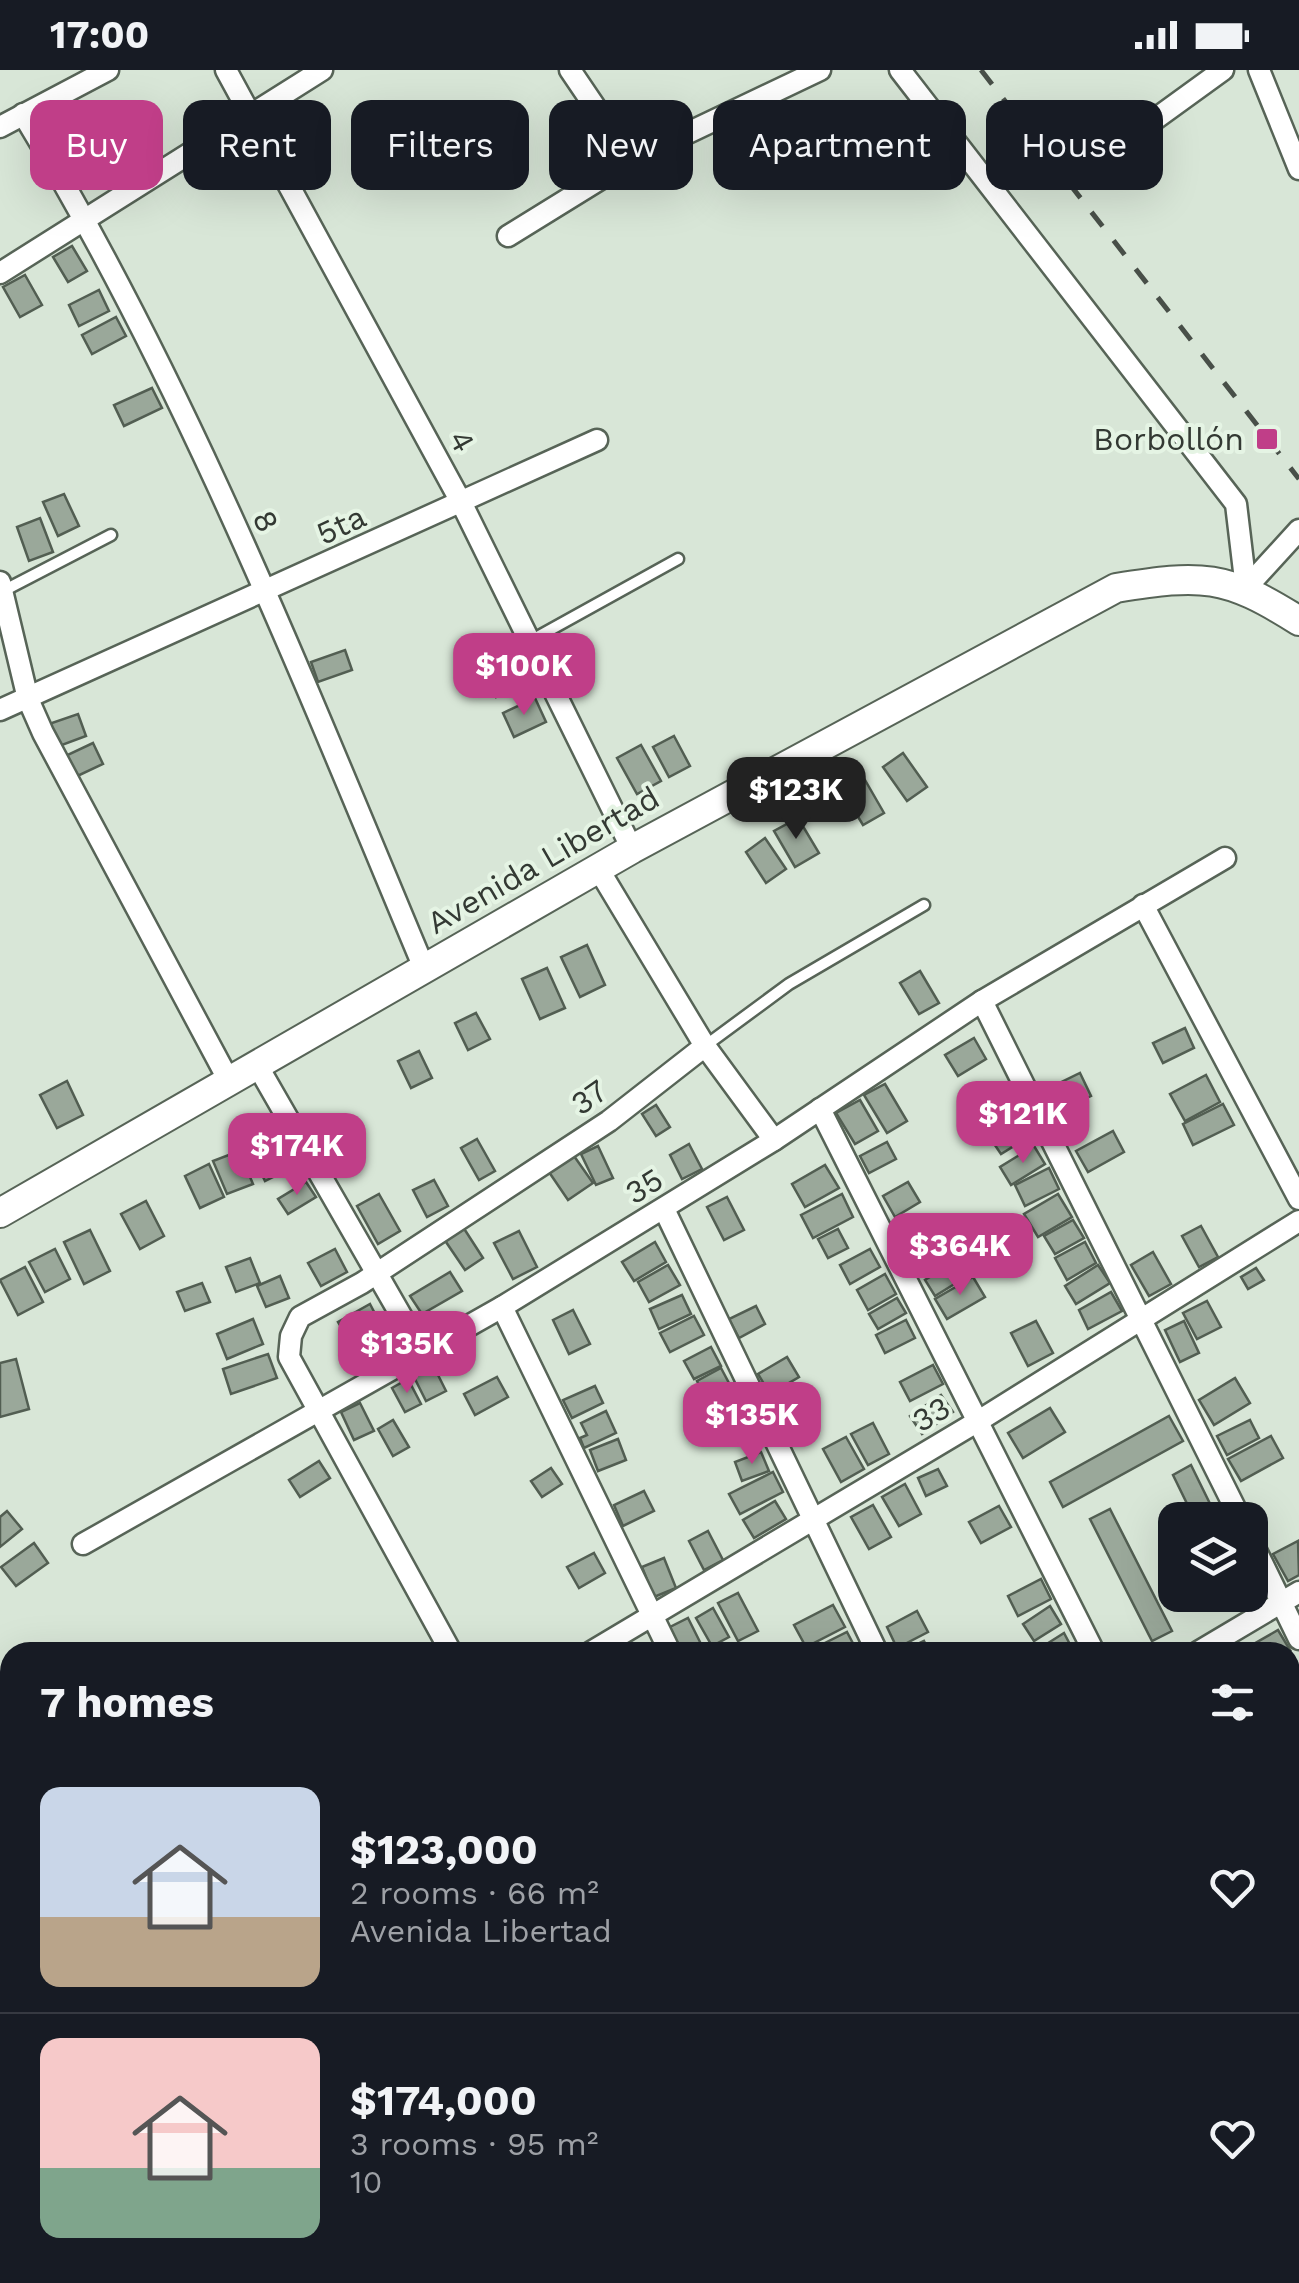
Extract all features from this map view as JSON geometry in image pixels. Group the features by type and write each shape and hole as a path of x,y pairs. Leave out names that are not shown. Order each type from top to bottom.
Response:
{"main road":[{"name":"Avenida Libertad","path":"0,1213 632,848 1116,588 1182,577 1246,588 1299,621"}],"street":[{"path":"0,127 108,70"},
{"name":"4","path":"226,70 242,100"},
{"path":"271,100 322,70"},
{"path":"570,70 590,100"},
{"path":"693,130 820,70"},
{"path":"900,70 1236,504 1246,588"},
{"path":"1163,113 1223,70"},
{"path":"1258,70 1299,169"},
{"name":"8","path":"23,114 86,217 267,593 424,968"},
{"path":"0,273 183,155"},
{"name":"4","path":"291,190 461,502 632,848"},
{"path":"508,236 582,190"},
{"name":"5ta","path":"0,710 267,593 596,440"},
{"path":"1246,588 1299,530"},
{"path":"2,586 28,700 229,1081"},
{"name":"35","path":"83,1544 502,1307 664,1210 982,1002 1224,858"},
{"path":"599,870 705,1046 774,1140"},
{"path":"1143,905 1299,1199"},
{"path":"982,1002 1232,1502"},
{"name":"37","path":"321,1410 289,1357 291,1336 300,1317 609,1121 705,1046"},
{"path":"256,1065 422,1352"},
{"path":"820,1109 1089,1642"},
{"path":"664,1210 872,1642"},
{"name":"33","path":"607,1642 980,1420 1299,1221"},
{"path":"502,1307 665,1642"},
{"path":"321,1410 446,1642"},
{"path":"1268,1565 1290,1598 1299,1639"},
{"path":"1215,1642 1290,1598"}],"lane":[{"path":"2,586 111,535"},
{"path":"530,642 678,559"},
{"name":"37","path":"705,1046 789,984 924,905"}],"building":[{"path":"72,246 87,271 68,282 53,257"},
{"path":"25,275 42,305 20,317 3,287"},
{"path":"99,290 109,311 79,326 69,305"},
{"path":"116,317 126,336 92,354 82,335"},
{"path":"152,388 162,408 124,426 114,405"},
{"path":"64,494 79,526 58,536 43,502"},
{"path":"40,518 53,552 29,561 17,527"},
{"path":"345,650 352,670 318,682 311,662"},
{"path":"516,660 528,681 496,697 485,676"},
{"path":"535,698 546,722 514,737 503,713"},
{"path":"78,714 86,736 54,748 46,725"},
{"path":"674,736 690,766 669,777 653,747"},
{"path":"93,743 103,764 71,779 61,758"},
{"path":"641,745 661,781 637,794 617,758"},
{"path":"903,753 927,787 907,801 883,767"},
{"path":"865,780 884,813 863,825 843,792"},
{"path":"798,818 819,853 795,867 774,831"},
{"path":"765,838 786,869 766,883 746,852"},
{"path":"587,945 605,985 580,997 561,957"},
{"path":"547,968 565,1008 540,1019 522,979"},
{"path":"920,971 939,1003 919,1014 900,983"},
{"path":"476,1013 490,1039 468,1050 455,1023"},
{"path":"1185,1028 1194,1048 1163,1063 1153,1043"},
{"path":"974,1038 986,1059 958,1076 945,1055"},
{"path":"419,1051 432,1078 411,1088 398,1061"},
{"path":"1080,1073 1091,1096 1054,1114 1043,1091"},
{"path":"1206,1075 1220,1102 1185,1121 1170,1094"},
{"path":"67,1081 83,1115 57,1128 40,1095"},
{"path":"885,1084 907,1121 887,1133 864,1095"},
{"path":"860,1100 878,1131 855,1144 836,1113"},
{"path":"1223,1104 1234,1125 1193,1145 1183,1124"},
{"path":"656,1105 670,1127 656,1136 642,1114"},
{"path":"1020,1116 1032,1135 1001,1154 988,1135"},
{"path":"271,1131 289,1169 265,1181 247,1143"},
{"path":"1113,1131 1124,1152 1088,1172 1076,1151"},
{"path":"477,1139 495,1171 479,1180 461,1148"},
{"path":"887,1142 896,1159 869,1173 860,1156"},
{"path":"689,1144 702,1169 682,1179 670,1155"},
{"path":"598,1146 613,1178 596,1185 581,1154"},
{"path":"1034,1146 1045,1164 1011,1185 1000,1167"},
{"path":"239,1151 253,1184 227,1194 213,1161"},
{"path":"574,1156 593,1183 568,1200 549,1172"},
{"path":"209,1164 224,1197 200,1208 185,1176"},
{"path":"825,1165 839,1188 805,1207 792,1184"},
{"path":"1049,1168 1059,1189 1025,1206 1015,1185"},
{"path":"434,1180 448,1206 427,1217 413,1190"},
{"path":"306,1182 316,1197 288,1214 278,1199"},
{"path":"908,1182 920,1202 895,1217 883,1196"},
{"path":"379,1194 400,1231 378,1244 357,1206"},
{"path":"842,1194 853,1217 813,1238 801,1215"},
{"path":"1058,1194 1072,1217 1038,1237 1024,1214"},
{"path":"727,1197 744,1230 724,1240 707,1207"},
{"path":"146,1201 164,1236 140,1249 121,1214"},
{"path":"1073,1220 1084,1238 1055,1254 1044,1236"},
{"path":"1201,1226 1218,1257 1199,1267 1182,1236"},
{"path":"463,1227 483,1258 465,1270 444,1239"},
{"path":"838,1229 848,1248 828,1258 818,1239"},
{"path":"90,1230 110,1271 84,1284 64,1242"},
{"path":"519,1231 537,1267 513,1279 494,1243"},
{"path":"655,1242 666,1262 634,1281 622,1262"},
{"path":"1085,1242 1096,1263 1067,1280 1055,1258"},
{"path":"55,1249 70,1279 45,1292 29,1262"},
{"path":"335,1249 347,1272 321,1286 308,1263"},
{"path":"870,1249 880,1267 850,1284 840,1265"},
{"path":"1153,1252 1171,1284 1149,1296 1131,1265"},
{"path":"250,1258 260,1283 236,1292 226,1267"},
{"path":"954,1262 964,1278 935,1296 925,1280"},
{"path":"668,1265 680,1285 649,1302 638,1282"},
{"path":"1098,1265 1110,1283 1076,1304 1065,1286"},
{"path":"25,1267 43,1302 18,1315 0,1280"},
{"path":"1256,1268 1264,1280 1248,1289 1241,1277"},
{"path":"450,1272 462,1291 422,1314 410,1296"},
{"path":"885,1274 896,1294 868,1310 857,1290"},
{"path":"280,1276 289,1298 266,1307 257,1286"},
{"path":"973,1277 985,1297 947,1319 935,1299"},
{"path":"202,1283 210,1302 185,1311 177,1292"},
{"path":"1111,1292 1122,1311 1088,1329 1079,1310"},
{"path":"682,1295 691,1314 659,1329 650,1309"},
{"path":"897,1298 906,1313 878,1329 869,1314"},
{"path":"1207,1301 1221,1327 1197,1339 1183,1313"},
{"path":"370,1304 383,1329 352,1346 338,1322"},
{"path":"756,1306 765,1324 739,1338 729,1319"},
{"path":"573,1310 590,1344 569,1354 553,1320"},
{"path":"694,1316 704,1335 670,1352 660,1333"},
{"path":"253,1319 263,1344 227,1359 217,1334"},
{"path":"906,1320 915,1338 885,1353 876,1335"},
{"path":"1036,1321 1053,1353 1028,1366 1011,1333"},
{"path":"1184,1321 1199,1353 1180,1362 1165,1330"},
{"path":"387,1332 396,1350 360,1369 350,1351"},
{"path":"711,1347 721,1366 694,1379 684,1361"},
{"path":"268,1354 277,1378 231,1394 223,1369"},
{"path":"787,1357 799,1377 770,1394 758,1374"},
{"path":"16,1359 29,1409 0,1417 0,1363"},
{"path":"933,1365 943,1384 910,1401 900,1382"},
{"path":"434,1367 446,1391 426,1401 414,1377"},
{"path":"721,1368 730,1385 706,1398 697,1381"},
{"path":"497,1377 508,1397 475,1415 464,1394"},
{"path":"1235,1378 1250,1403 1214,1425 1199,1400"},
{"path":"408,1379 421,1404 405,1412 392,1388"},
{"path":"803,1385 813,1406 782,1421 771,1400"},
{"path":"595,1386 603,1403 572,1418 563,1400"},
{"path":"941,1395 953,1412 922,1434 910,1416"},
{"path":"360,1403 374,1431 354,1440 341,1412"},
{"path":"734,1405 746,1424 725,1437 713,1418"},
{"path":"1050,1408 1065,1432 1023,1458 1008,1433"},
{"path":"606,1411 616,1433 584,1448 580,1438 587,1435 581,1423"},
{"path":"1169,1416 1183,1441 1063,1507 1050,1482"},
{"path":"393,1420 409,1447 393,1456 378,1429"},
{"path":"1250,1420 1259,1438 1227,1455 1217,1436"},
{"path":"873,1423 889,1454 868,1465 851,1434"},
{"path":"1271,1436 1283,1458 1241,1481 1228,1459"},
{"path":"846,1437 864,1469 841,1482 823,1449"},
{"path":"618,1439 626,1460 598,1471 590,1450"},
{"path":"761,1452 769,1471 742,1481 735,1462"},
{"path":"319,1461 330,1478 300,1497 289,1480"},
{"path":"1191,1465 1209,1502 1186,1502 1173,1475"},
{"path":"551,1468 562,1484 542,1497 531,1481"},
{"path":"938,1469 947,1486 926,1496 918,1478"},
{"path":"773,1472 783,1492 740,1514 729,1494"},
{"path":"905,1484 921,1514 899,1526 882,1497"},
{"path":"644,1491 654,1511 623,1526 614,1505"},
{"path":"775,1501 786,1519 754,1538 743,1520"},
{"path":"873,1505 891,1537 869,1549 851,1517"},
{"path":"999,1506 1011,1527 981,1543 969,1522"},
{"path":"1110,1509 1158,1603 1158,1612 1162,1612 1172,1631 1152,1641 1090,1519"},
{"path":"7,1511 22,1529 0,1547 0,1517"},
{"path":"708,1531 723,1560 704,1570 689,1541"},
{"path":"1298,1541 1299,1575 1288,1581 1273,1554"},
{"path":"34,1543 48,1563 16,1586 1,1567"},
{"path":"594,1553 605,1573 579,1588 567,1567"},
{"path":"664,1558 676,1588 654,1597 642,1567"},
{"path":"1041,1579 1051,1599 1018,1616 1008,1596"},
{"path":"738,1593 758,1631 738,1641 718,1603"},
{"path":"833,1605 845,1627 816,1642 803,1642 794,1625"},
{"path":"1050,1606 1061,1624 1034,1641 1023,1624"},
{"path":"713,1608 729,1637 710,1642 696,1618"},
{"path":"917,1611 928,1632 909,1642 894,1642 887,1627"},
{"path":"688,1618 700,1642 675,1642 668,1628"},
{"path":"1278,1630 1285,1642 1257,1642"},
{"path":"847,1632 852,1642 827,1642"},
{"path":"1064,1633 1069,1642 1050,1642"}],"railway":[{"path":"981,70 1299,479"}],"place":[{"name":"Borbollón","path":"1267,439"}]}
